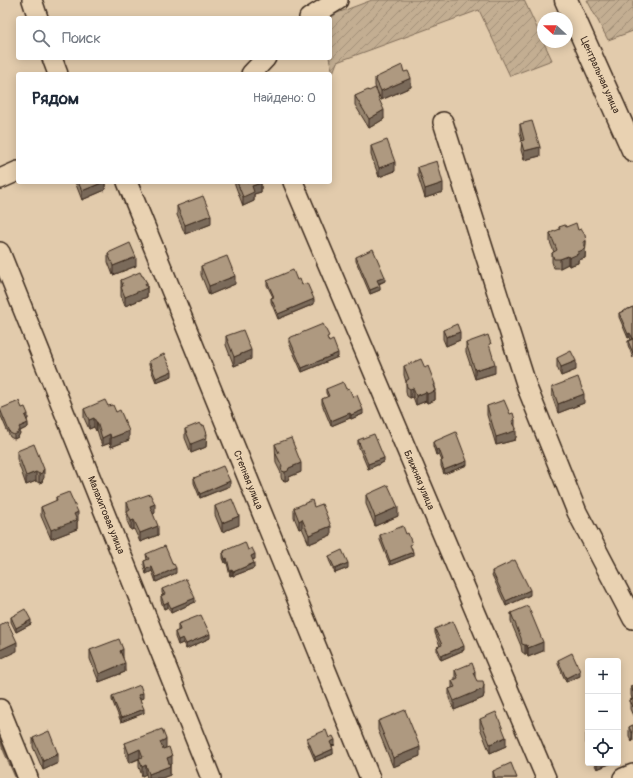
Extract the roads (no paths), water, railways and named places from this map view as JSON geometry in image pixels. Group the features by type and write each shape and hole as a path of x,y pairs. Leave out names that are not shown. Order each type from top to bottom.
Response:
{"main road":[{"name":"Центральная улица","path":"566,0 633,150"}],"street":[{"path":"32,0 37,16"},
{"path":"312,16 338,0"},
{"path":"53,60 57,72"},
{"path":"253,72 264,60"},
{"path":"443,122 528,390 577,512 633,619"},
{"path":"0,178 16,172"},
{"name":"Степная улица","path":"128,184 370,778"},
{"name":"Ближняя улица","path":"294,184 546,778"},
{"name":"Малахитовая улица","path":"0,252 211,778"},
{"path":"0,709 28,778"},
{"path":"623,778 633,774"}],"waterway":[{"path":"0,739 17,778"}]}
